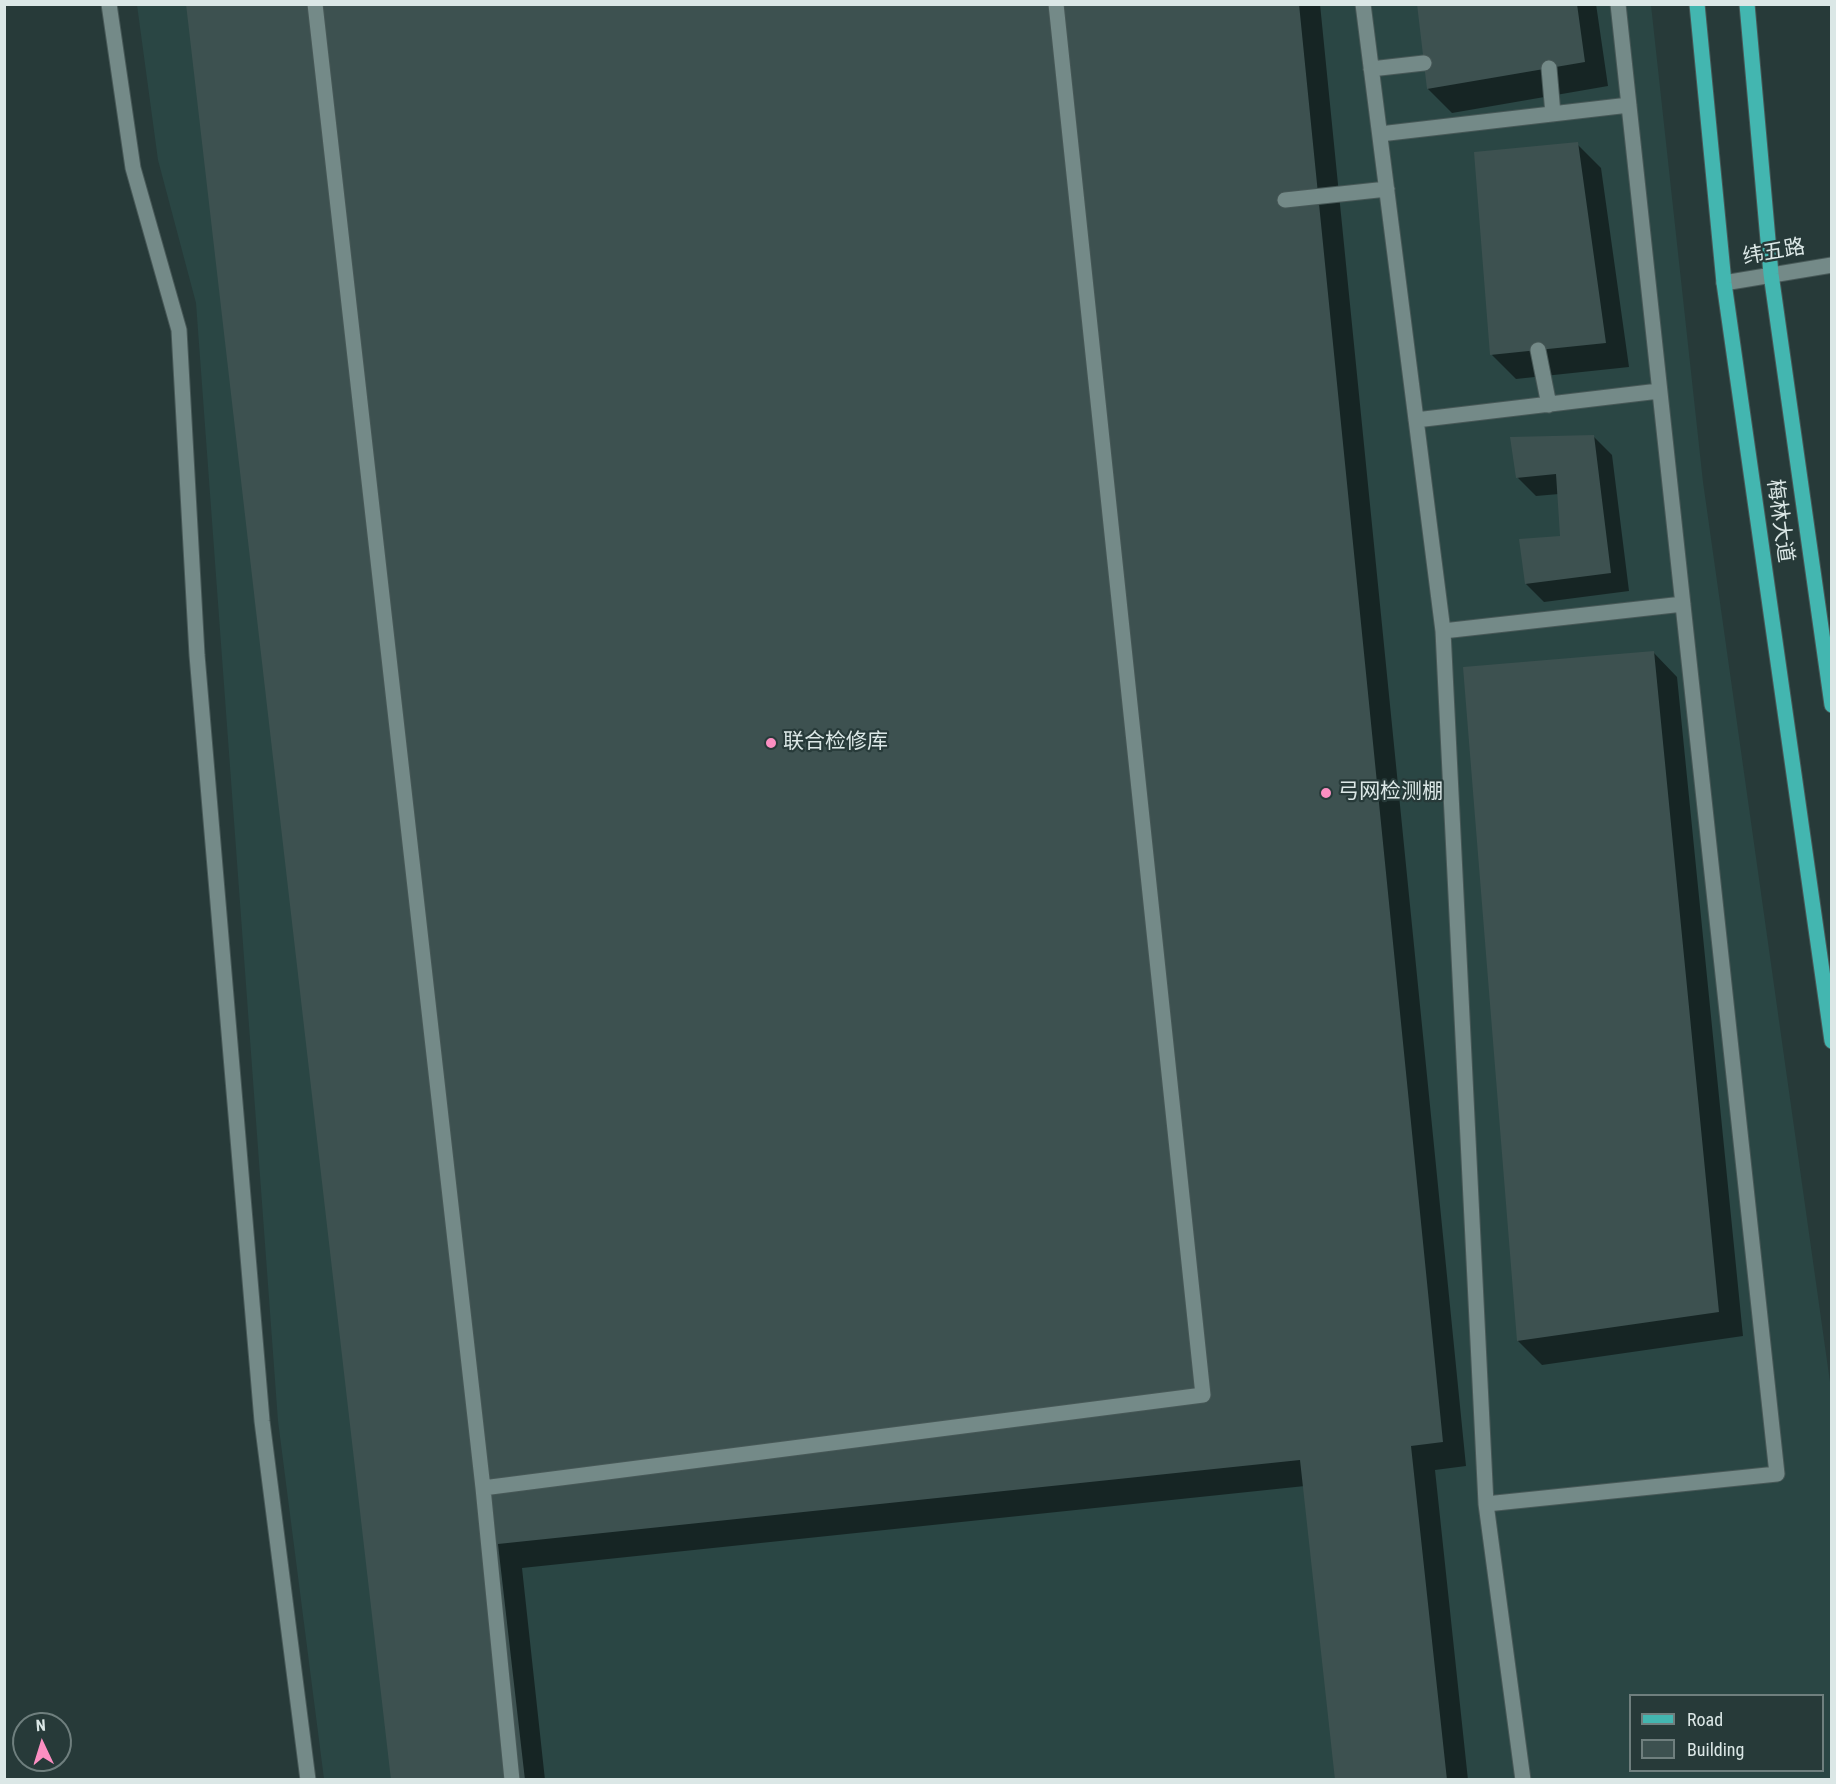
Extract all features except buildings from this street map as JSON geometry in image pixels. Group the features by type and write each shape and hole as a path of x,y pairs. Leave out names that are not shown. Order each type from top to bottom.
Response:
{"main road":[{"name":"梅林大道","path":"1697,4 1724,283 1832,1041"},
{"name":"梅林大道","path":"1747,4 1771,274 1832,705"}],"street":[{"path":"109,4 133,168 179,330 198,655 262,1421 308,1779"},
{"path":"315,4 483,1488 512,1779"},
{"path":"483,1488 1203,1395 1056,4"},
{"path":"1363,4 1443,631 1486,1504 1523,1779"},
{"path":"1486,1504 1777,1474 1617,4"},
{"path":"1371,69 1424,63"},
{"path":"1549,68 1553,114"},
{"path":"1380,134 1629,105"},
{"path":"1285,200 1387,189"},
{"name":"纬五路","path":"1724,283 1832,265"},
{"path":"1538,350 1549,405"},
{"path":"1416,420 1659,391"},
{"path":"1443,631 1683,604"}],"shaded area":[{"path":"137,5 1651,5 1703,482 1831,1389 1831,1779 324,1779 278,1421 196,303 158,160"}],"place":[{"name":"联合检修库","path":"771,743"},
{"name":"弓网检测棚","path":"1326,793"}]}
